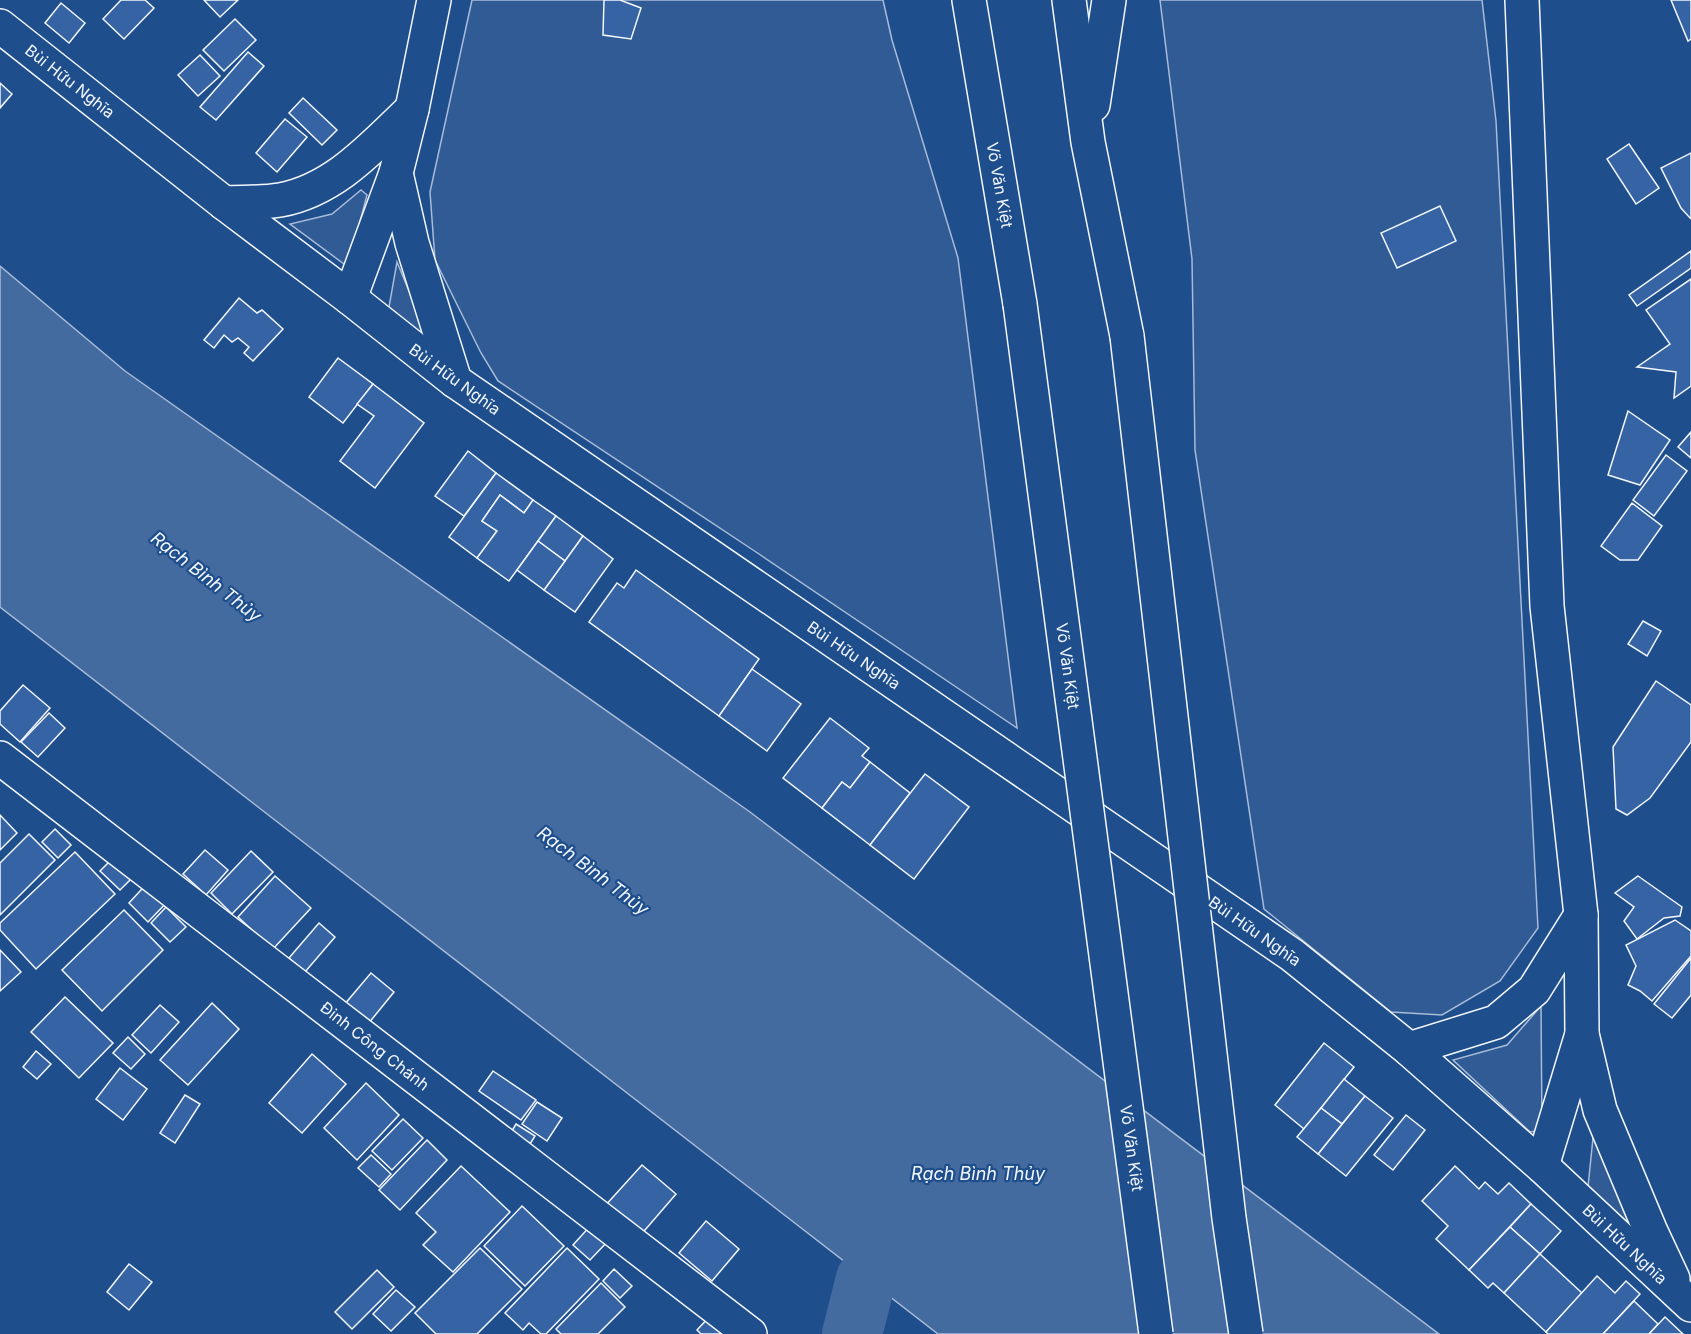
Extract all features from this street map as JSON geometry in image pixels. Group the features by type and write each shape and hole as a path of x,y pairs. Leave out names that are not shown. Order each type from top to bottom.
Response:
{"main road":[{"path":"350,298 396,173 412,109 434,0"},
{"name":"Võ Văn Kiệt","path":"969,0 1020,304 1156,1334"},
{"path":"1069,0 1088,142 1127,336 1229,1218 1246,1334"},
{"path":"1088,142 1109,0"},
{"path":"1522,0 1547,606 1581,915 1582,1034 1600,1110 1651,1232 1686,1301"},
{"name":"Bùi Hữu Nghĩa","path":"0,26 455,381 1292,955 1409,1048 1542,1166 1686,1301"},
{"path":"224,203 279,200 311,190 352,166 412,109"},
{"path":"396,173 412,243 455,381"},
{"name":"Đinh Công Chánh","path":"0,758 750,1334"},
{"path":"1409,1048 1496,1022 1534,990 1581,915"},
{"path":"1542,1166 1582,1034"}],"shaded area":[{"path":"472,0 883,0 892,40 958,258 1017,728 498,381 481,353 435,260 430,192"},
{"path":"1160,0 1482,0 1496,121 1538,928 1500,981 1442,1015 1391,1012 1264,909 1195,450 1192,259"},
{"path":"361,190 367,195 348,267 290,224 332,214"},
{"path":"397,262 430,342 389,307"},
{"path":"1541,1006 1542,1130 1530,1132 1453,1060 1507,1045"},
{"path":"1594,1128 1640,1238 1588,1187"}],"water":[{"name":"Rạch Bình Thủy","path":"0,266 125,371 750,812 1439,1334 938,1334 0,607"}],"building":[{"path":"121,0 145,0 154,8 124,39 103,19"},
{"path":"204,0 238,0 220,17"},
{"path":"604,0 620,0 641,8 631,39 603,35"},
{"path":"1671,0 1691,0 1691,39 1688,41"},
{"path":"61,3 85,23 69,43 45,23"},
{"path":"235,19 256,40 224,71 203,50"},
{"path":"248,52 264,66 216,120 200,107"},
{"path":"200,55 220,76 198,96 178,75"},
{"path":"0,83 12,94 0,108"},
{"path":"303,98 337,130 322,145 289,113"},
{"path":"285,119 307,137 277,172 256,153"},
{"path":"1629,144 1659,188 1636,204 1607,159"},
{"path":"1691,153 1691,219 1681,208 1661,168"},
{"path":"1440,206 1456,241 1397,268 1381,233"},
{"path":"1691,251 1691,268 1637,306 1629,295"},
{"path":"1691,279 1691,386 1674,398 1676,372 1637,367 1670,344 1646,310"},
{"path":"239,298 257,313 262,310 283,329 253,361 244,353 249,347 238,338 232,342 224,335 214,348 204,340"},
{"path":"338,358 373,384 343,423 309,397"},
{"path":"373,384 424,423 375,488 340,461 374,416 357,404"},
{"path":"1628,411 1670,440 1640,485 1608,475"},
{"path":"1691,432 1691,458 1678,447"},
{"path":"468,451 496,473 464,516 435,496"},
{"path":"1666,455 1687,471 1654,516 1633,500"},
{"path":"496,473 533,500 524,513 500,495 482,521 497,531 477,558 449,537"},
{"path":"500,495 524,513 533,500 556,516 509,581 477,558 497,531 482,521"},
{"path":"1632,503 1662,526 1638,560 1620,560 1601,546"},
{"path":"556,516 583,536 565,561 538,541"},
{"path":"583,536 613,559 575,612 544,590"},
{"path":"538,541 565,561 544,590 517,570"},
{"path":"636,570 759,659 719,716 589,622 617,583 624,588"},
{"path":"1643,621 1661,631 1647,656 1628,644"},
{"path":"752,669 801,704 767,751 719,716"},
{"path":"1656,681 1691,705 1691,742 1650,798 1627,815 1616,809 1613,747"},
{"path":"23,685 50,708 20,742 0,724 0,711"},
{"path":"49,713 65,728 38,757 21,742"},
{"path":"830,718 869,748 862,756 870,762 850,788 842,782 822,808 783,778"},
{"path":"870,762 910,793 870,845 822,808 842,782 850,788"},
{"path":"925,774 969,807 914,879 870,845"},
{"path":"0,815 17,833 0,850"},
{"path":"55,829 71,845 58,858 42,842"},
{"path":"29,834 55,860 0,915 0,863"},
{"path":"205,850 228,870 206,895 183,874"},
{"path":"251,851 273,872 232,914 211,893"},
{"path":"75,852 115,894 36,969 0,930 0,923"},
{"path":"116,855 136,874 120,890 100,871"},
{"path":"275,876 311,908 273,949 238,917"},
{"path":"1638,876 1682,907 1680,916 1664,918 1637,939 1624,921 1634,907 1615,893"},
{"path":"151,879 171,898 148,922 129,903"},
{"path":"166,907 186,927 170,942 151,923"},
{"path":"124,910 163,950 102,1011 62,970"},
{"path":"1675,920 1691,931 1691,956 1652,1001 1628,985 1636,966 1626,945"},
{"path":"319,923 335,937 305,972 289,958"},
{"path":"0,950 21,972 0,991"},
{"path":"1691,958 1691,995 1672,1018 1654,1004"},
{"path":"371,973 394,992 368,1024 344,1005"},
{"path":"65,997 113,1043 79,1078 31,1032"},
{"path":"212,1003 239,1029 188,1085 160,1060"},
{"path":"160,1005 179,1022 151,1053 132,1035"},
{"path":"128,1037 145,1054 131,1069 113,1053"},
{"path":"1324,1043 1354,1067 1304,1129 1275,1105"},
{"path":"36,1051 51,1064 37,1079 23,1067"},
{"path":"312,1054 346,1084 302,1133 269,1103"},
{"path":"120,1068 147,1089 123,1120 96,1099"},
{"path":"493,1071 536,1100 521,1120 479,1091"},
{"path":"1344,1079 1365,1096 1342,1124 1321,1108"},
{"path":"366,1083 399,1115 357,1160 324,1128"},
{"path":"185,1095 200,1104 175,1143 160,1133"},
{"path":"1365,1096 1393,1118 1346,1176 1318,1154"},
{"path":"537,1102 562,1118 547,1141 522,1124"},
{"path":"1321,1108 1342,1124 1318,1154 1297,1137"},
{"path":"1406,1115 1425,1130 1393,1170 1374,1155"},
{"path":"403,1119 423,1138 392,1170 372,1151"},
{"path":"516,1124 535,1136 525,1152 506,1141"},
{"path":"427,1140 447,1160 400,1210 379,1190"},
{"path":"371,1155 391,1174 379,1187 358,1168"},
{"path":"642,1165 676,1194 639,1237 604,1207"},
{"path":"461,1166 510,1212 453,1272 423,1245 436,1232 416,1213"},
{"path":"1455,1166 1479,1189 1485,1182 1498,1194 1509,1183 1531,1204 1469,1270 1436,1239 1448,1226 1422,1201"},
{"path":"1531,1204 1561,1231 1540,1254 1510,1227"},
{"path":"522,1206 564,1246 525,1286 484,1246"},
{"path":"706,1221 739,1249 712,1281 679,1253"},
{"path":"592,1224 609,1240 590,1260 573,1245"},
{"path":"1510,1227 1540,1254 1504,1293 1493,1283 1488,1288 1469,1270"},
{"path":"480,1248 522,1289 477,1334 436,1334 415,1313"},
{"path":"567,1248 599,1279 546,1334 541,1334 529,1323 523,1330 505,1313"},
{"path":"1540,1254 1582,1293 1546,1332 1504,1293"},
{"path":"129,1264 152,1282 129,1310 107,1292"},
{"path":"614,1269 632,1286 620,1298 603,1281"},
{"path":"377,1270 394,1287 352,1329 335,1312"},
{"path":"1597,1276 1615,1293 1626,1281 1640,1294 1603,1334 1548,1334 1546,1332"},
{"path":"601,1283 625,1307 598,1334 561,1334 556,1329"},
{"path":"396,1290 415,1307 391,1331 373,1314"},
{"path":"1634,1301 1658,1324 1649,1334 1603,1334"},
{"path":"713,1313 730,1334 701,1334 697,1330"},
{"path":"1665,1317 1683,1334 1649,1334"}],"waterway":[{"path":"852,1334 866,1279"}]}
